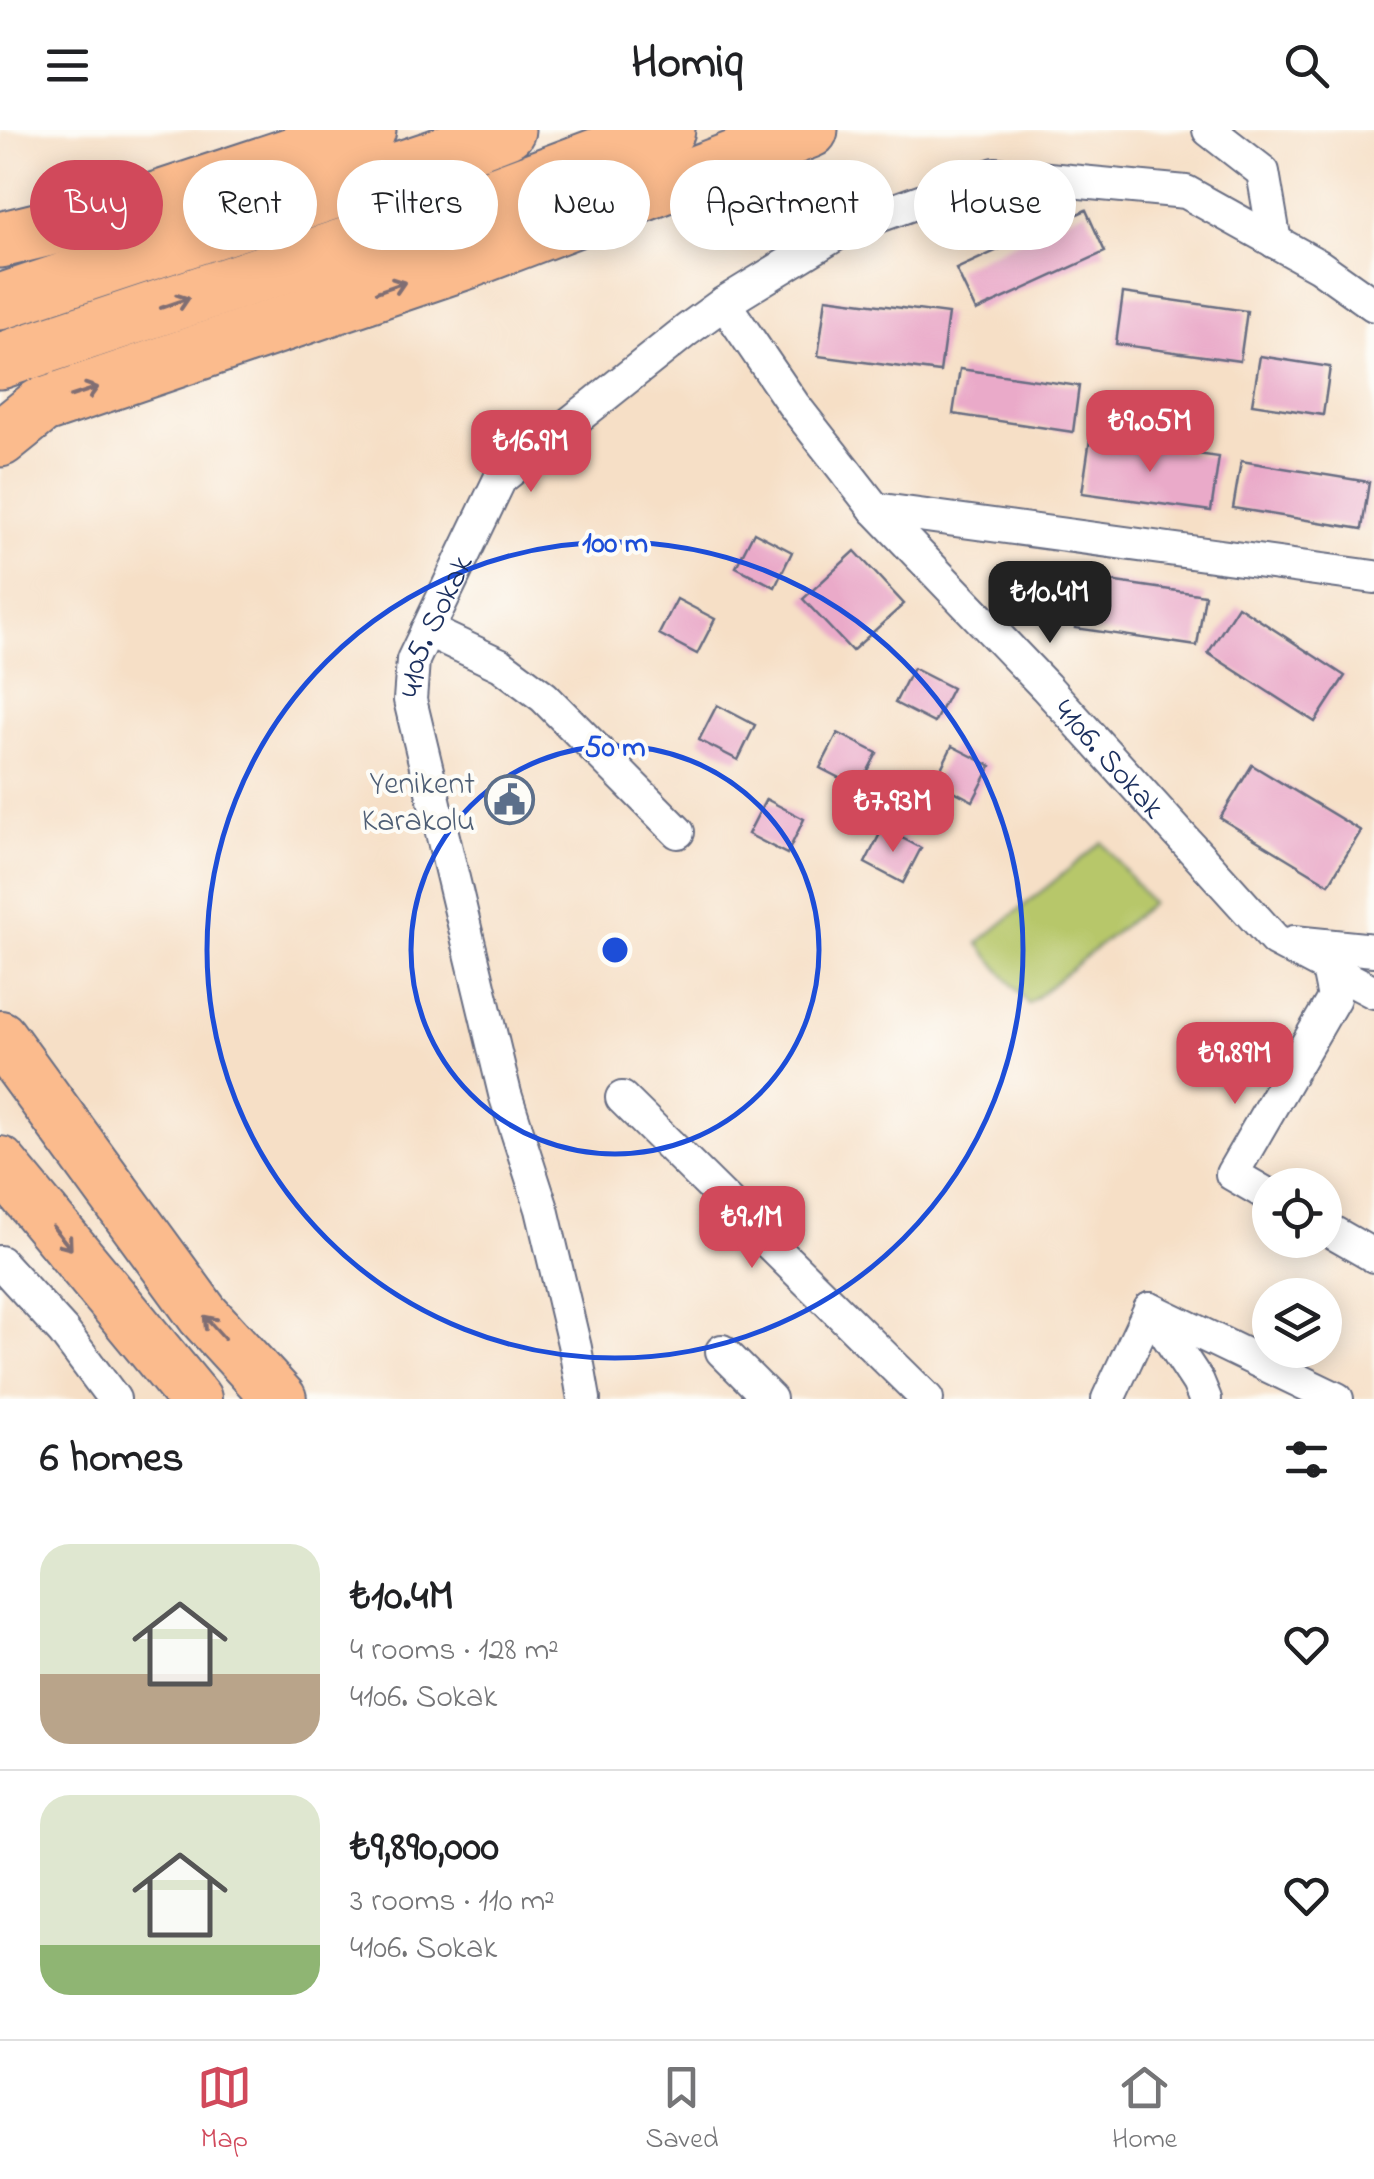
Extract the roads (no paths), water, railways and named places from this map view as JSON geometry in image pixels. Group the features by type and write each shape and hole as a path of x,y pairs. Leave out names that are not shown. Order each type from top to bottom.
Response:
{"highway":[{"path":"0,240 135,207 368,130"},
{"path":"0,302 434,158 507,130"},
{"path":"8,359 468,205 667,130"},
{"path":"0,439 41,406 467,261 810,130"}],"main road":[{"path":"0,1037 203,1314 280,1399"},
{"path":"0,1163 195,1399"}],"street":[{"path":"1208,130 1263,172 1275,242"},
{"name":"4105. Sokak","path":"584,1399 576,1348 542,1208 505,1094 410,700 413,660 500,479 724,303 848,227 995,174 1186,192 1319,266 1374,305"},
{"name":"4106. Sokak","path":"724,303 793,404 875,509 1046,686 1275,940 1374,992"},
{"path":"875,509 1374,578"},
{"path":"428,630 502,665 544,697 678,832"},
{"path":"1275,940 1374,950"},
{"path":"1252,1186 1232,1174 1334,998 1328,968"},
{"path":"622,1098 926,1399"},
{"path":"1342,1238 1374,1256"},
{"path":"0,1262 63,1330 114,1399"},
{"path":"1108,1399 1150,1310"},
{"path":"1150,1310 1205,1399"},
{"path":"1150,1310 1337,1399"},
{"path":"722,1351 770,1399"}],"place":[{"name":"Yenikent Karakolu","path":"510,800"}]}
